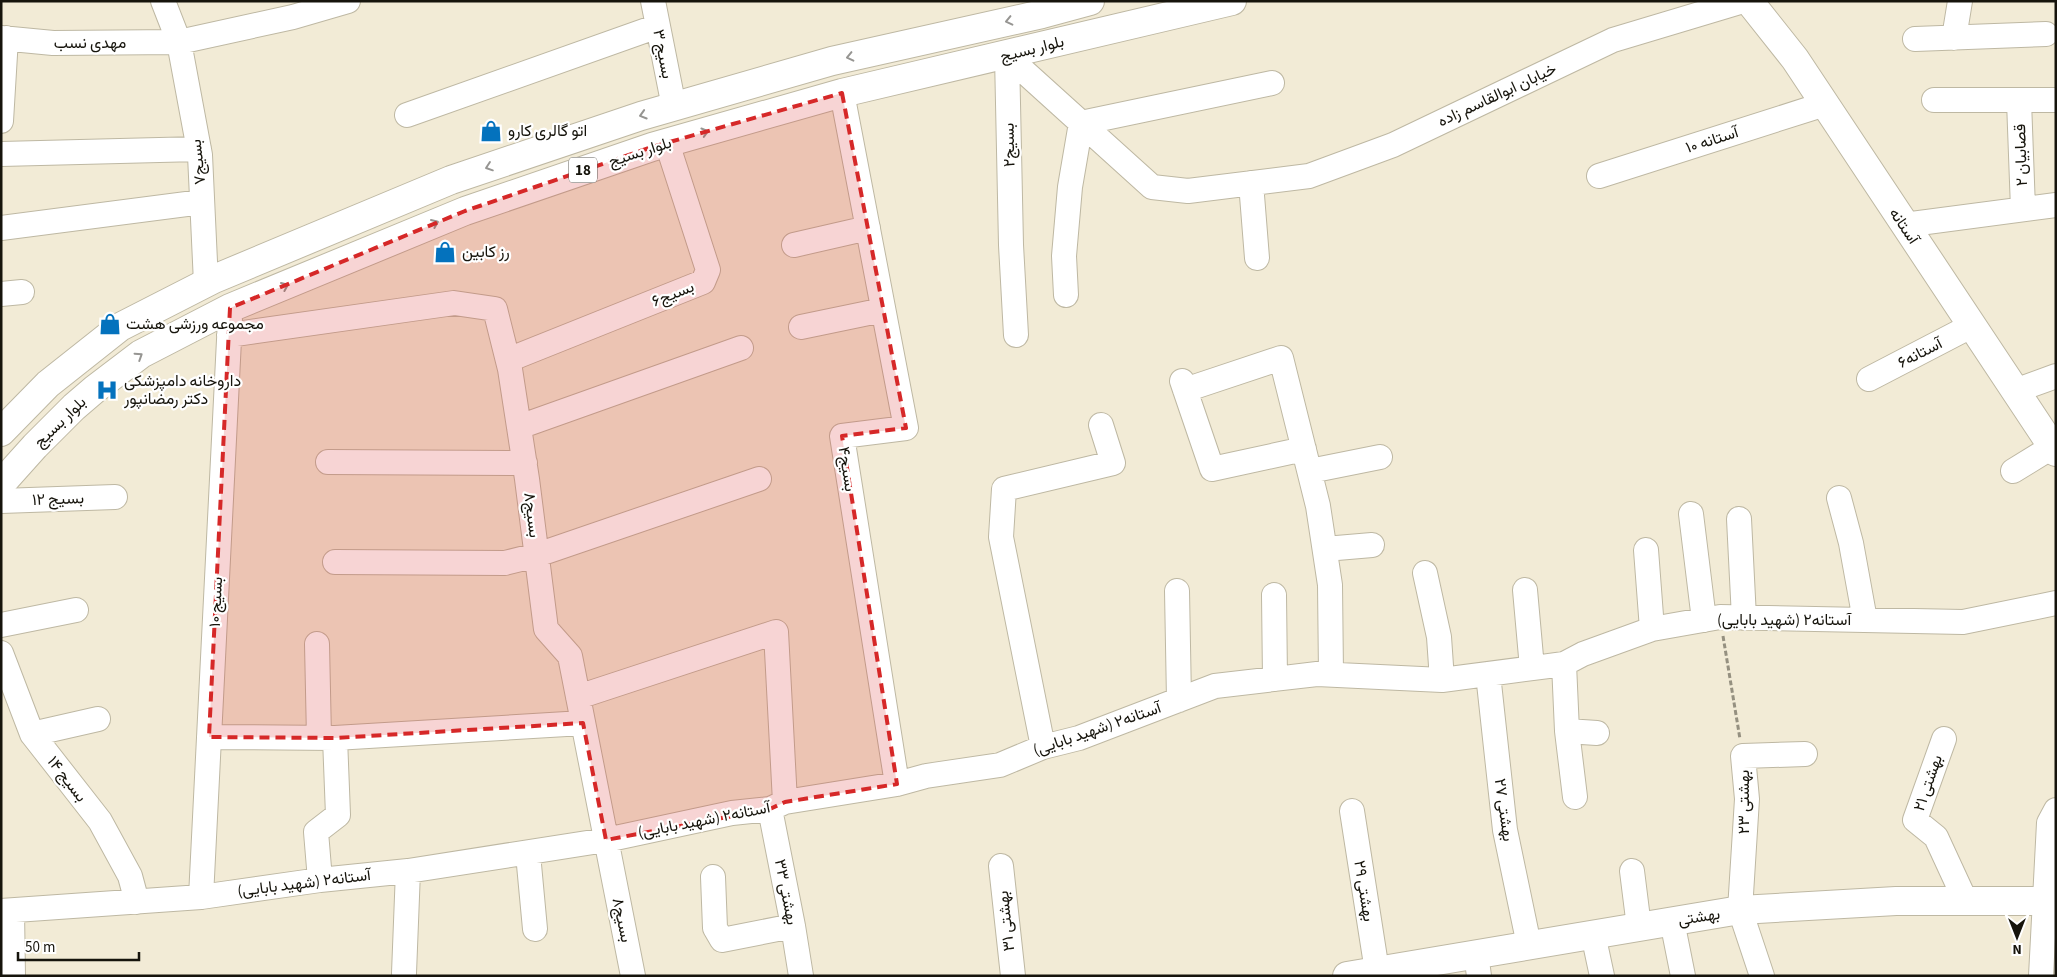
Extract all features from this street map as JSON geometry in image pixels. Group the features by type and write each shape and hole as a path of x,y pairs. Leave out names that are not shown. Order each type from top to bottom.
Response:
{"main road":[{"name":"بلوار بسیج","path":"1,432 48,384 120,327 206,283 451,180 674,106 832,61 1041,8 1090,1"},
{"name":"بلوار بسیج","path":"1,484 35,446 95,388 141,354 230,321 465,211 667,143 842,93 1007,56 1232,1"},
{"name":"آستانه","path":"1749,1 1794,59 1825,104 2054,450"},
{"name":"بهشتی","path":"1347,976 1377,971 1477,965 1530,945 1740,910 1896,901 2051,901"}],"street":[{"name":"بسیج۷","path":"163,1 178,42 198,149 206,283"},
{"name":"مهدی نسب","path":"4,38 53,43 178,42 310,7 348,1"},
{"name":"بسیج ۳","path":"653,1 674,106"},
{"name":"خیابان ابوالقاسم زاده","path":"1081,123 1152,187 1188,191 1309,176 1393,145 1613,40 1742,1"},
{"path":"1954,38 1960,1"},
{"path":"407,115 658,26"},
{"path":"1915,39 2046,34"},
{"path":"1,121 4,38"},
{"path":"1007,56 1081,123"},
{"name":"بسیج۲","path":"1007,56 1011,245 1016,335"},
{"path":"1081,123 1272,83"},
{"name":"بسیج۴","path":"842,93 906,428 842,436 897,784"},
{"path":"1934,100 2056,100"},
{"name":"قصابیان ۲","path":"2019,101 2023,209"},
{"name":"آستانه ۱۰","path":"1599,176 1825,104"},
{"path":"1066,295 1064,256 1070,187 1081,123"},
{"name":"بسیج۶","path":"508,360 703,282 708,270 667,143"},
{"path":"1,154 198,149"},
{"path":"1251,183 1257,258"},
{"path":"1,228 202,202"},
{"path":"1904,225 2056,205"},
{"path":"794,245 868,228"},
{"name":"بسیج۸","path":"230,321 454,303 494,309 508,360 525,463 546,629 570,656 633,976"},
{"path":"800,327 883,310"},
{"name":"بسیج ۱۰","path":"201,896 230,321"},
{"name":"آستانه۶","path":"1869,379 1972,326"},
{"path":"519,427 741,348"},
{"path":"1331,674 1330,585 1325,548 1318,506 1307,460 1280,358 1183,386 1212,469 1307,460 1380,457"},
{"path":"2015,391 2056,376"},
{"path":"1043,747 1000,537 1004,489 1113,463 1100,426"},
{"path":"2013,471 2054,450"},
{"path":"328,462 525,463"},
{"path":"335,562 505,563 537,555 759,479"},
{"name":"بسیج ۱۲","path":"1,501 115,497"},
{"path":"1839,498 1851,543 1865,620"},
{"path":"1691,514 1712,619"},
{"path":"1739,519 1744,618"},
{"path":"1325,548 1372,545"},
{"path":"1646,550 1652,629"},
{"path":"1425,573 1439,637 1442,680"},
{"path":"1525,590 1532,668"},
{"path":"1177,591 1179,700"},
{"path":"1274,595 1275,679"},
{"name":"آستانه۲ (شهید بابایی)","path":"6,911 201,896 320,880 408,871 528,854 606,840 732,813 897,784 926,776 1000,765 1043,747 1079,738 1215,686 1331,674 1442,680 1564,664 1583,654 1652,629 1712,619 1963,622 2056,603"},
{"path":"1,625 76,610"},
{"name":"بهشتی ۳۳","path":"578,698 776,632 777,806 801,976"},
{"path":"317,644 327,738 338,815 316,832 320,880"},
{"name":"بسیج ۱۴","path":"1,653 32,734 100,821 130,876 137,902"},
{"path":"1564,664 1567,731 1575,797"},
{"name":"بهشتی ۲۷","path":"1488,674 1505,830 1530,945"},
{"path":"32,734 98,719"},
{"path":"209,736 327,738 583,722"},
{"path":"1567,731 1596,733"},
{"name":"بهشتی ۲۱","path":"1944,739 1915,820 1936,837 1966,902"},
{"name":"بهشتی ۲۳","path":"1740,910 1747,799 1743,756 1805,754"},
{"path":"2041,976 2051,901 2049,823 2056,810"},
{"name":"بهشتی ۲۹","path":"1352,811 1377,971"},
{"path":"528,854 535,929"},
{"name":"بهشتی ۳۱","path":"1001,866 1013,976"},
{"path":"404,973 408,871"},
{"path":"1632,871 1639,927"},
{"path":"713,877 715,928 722,940 793,926"},
{"path":"1740,910 1762,976"},
{"path":"6,911 13,976"},
{"path":"1672,921 1683,976"},
{"path":"1593,934 1602,976"}],"path":[{"path":"1712,619 1743,756"}],"highlighted area":[{"path":"842,93 906,428 842,436 897,784 785,802 770,809 606,840 583,723 335,738 209,737 230,308 465,211 652,147"}],"place":[{"name":"اتو گالری کارو","path":"491,131"},
{"name":"رز کابین","path":"445,252"},
{"name":"مجموعه ورزشی هشت","path":"110,324"},
{"name":"داروخانه دامپزشکی دکتر رمضانپور","path":"107,390"}]}
